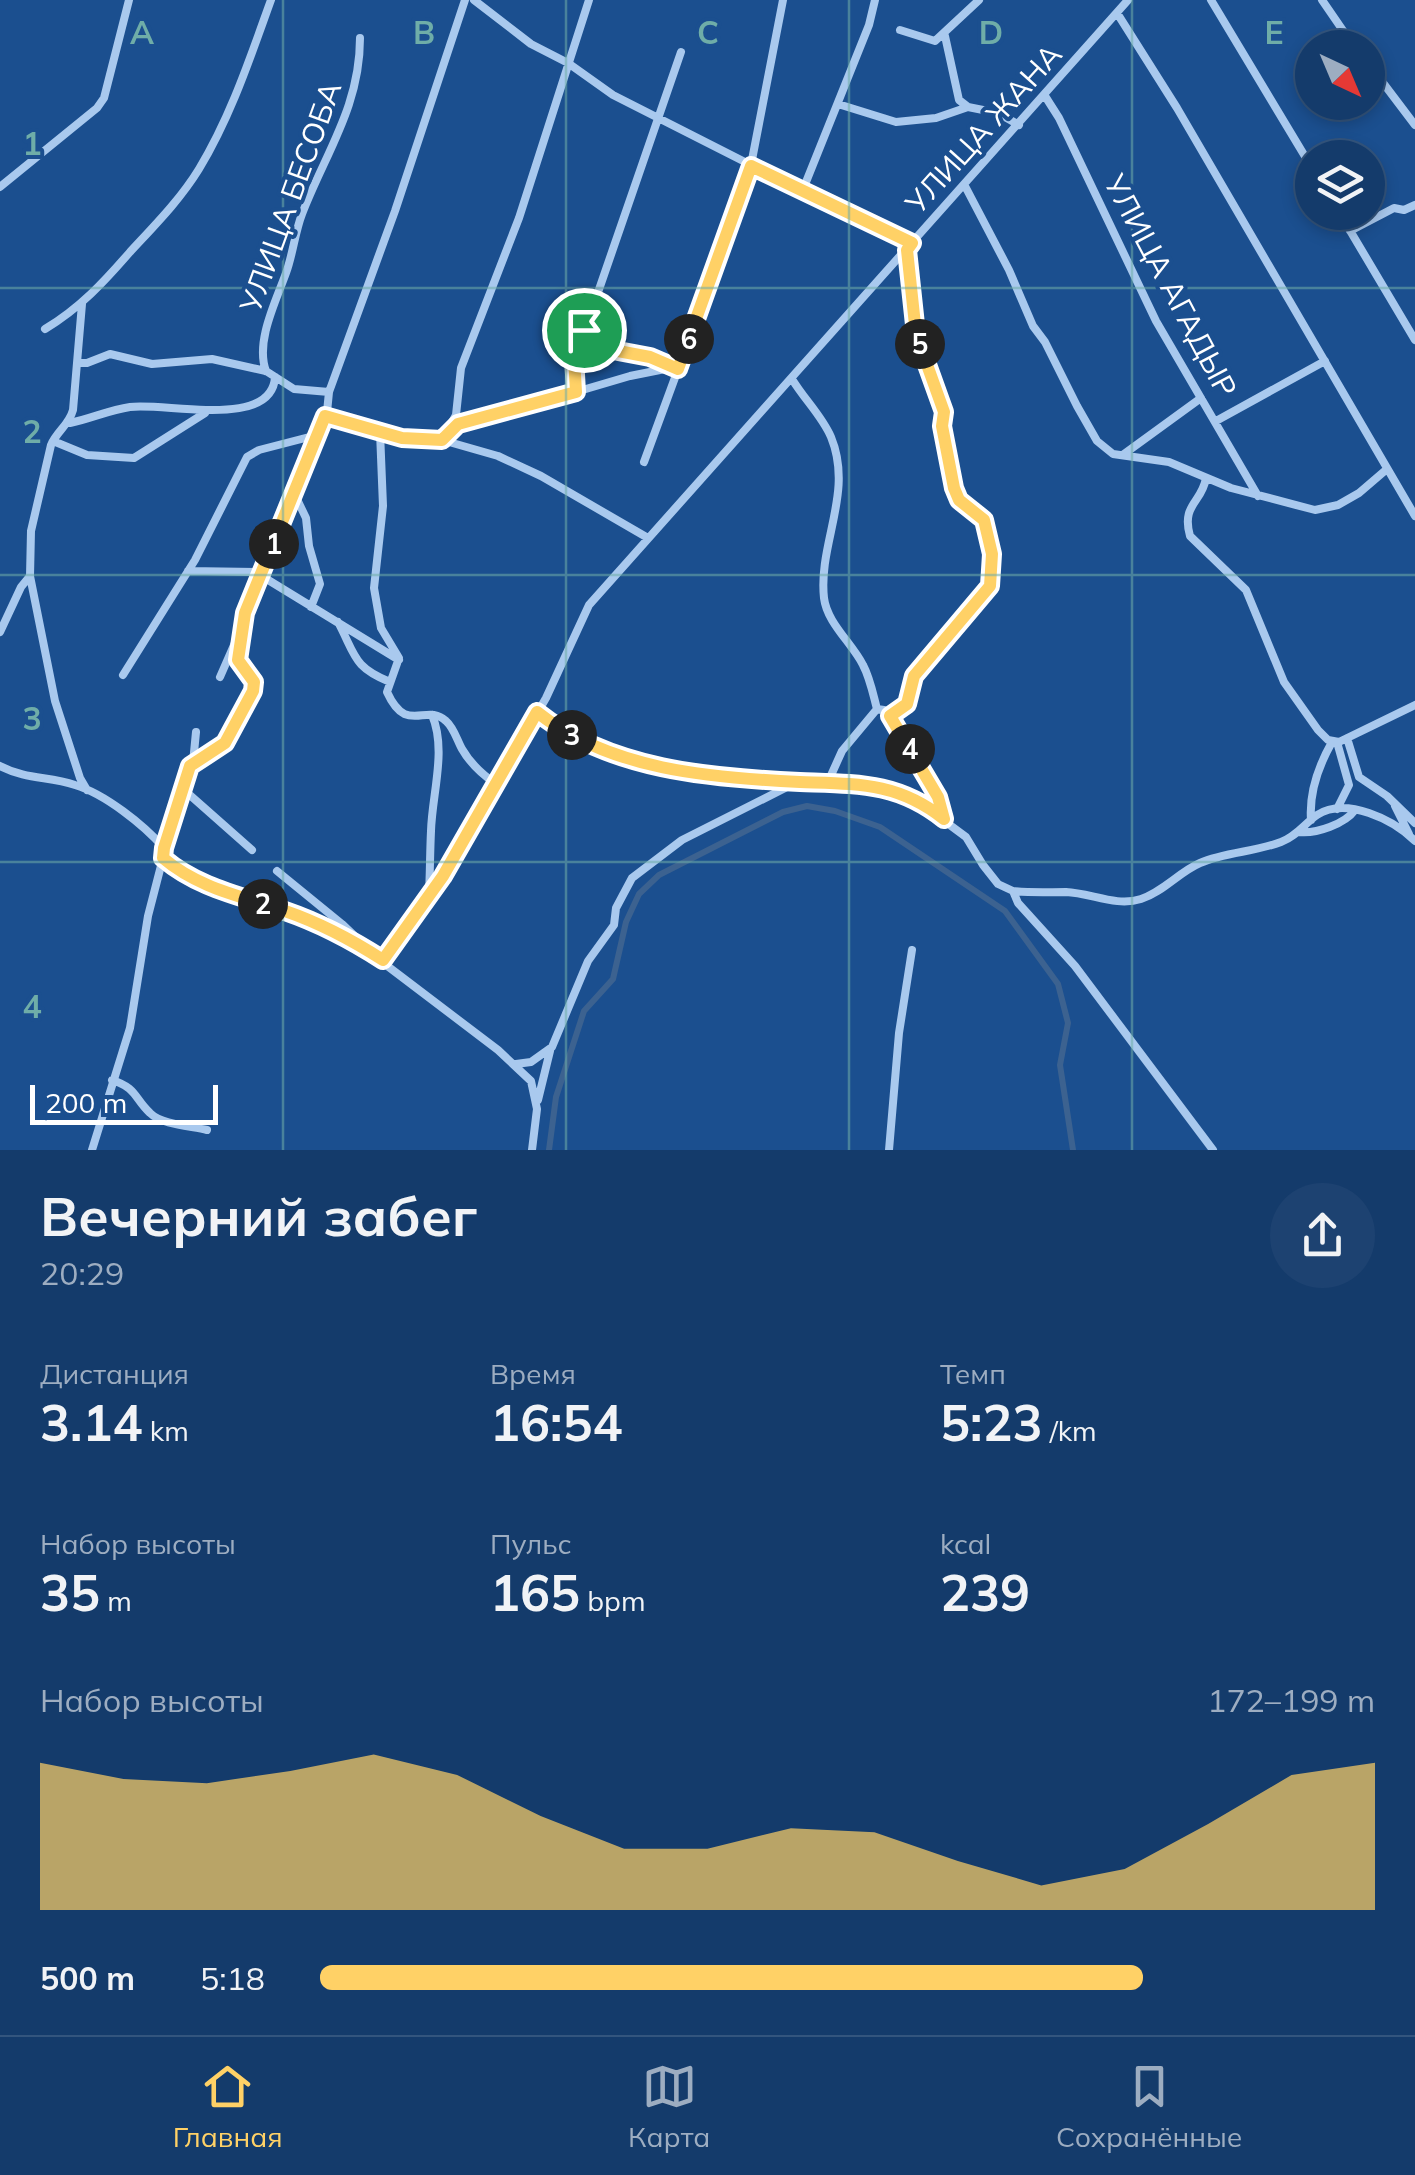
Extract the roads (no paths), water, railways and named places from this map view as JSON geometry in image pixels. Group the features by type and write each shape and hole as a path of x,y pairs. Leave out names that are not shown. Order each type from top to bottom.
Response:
{"street":[{"path":"0,187 97,108 104,98 130,0"},
{"path":"45,329 82,304 177,200 197,172 221,130 271,0"},
{"path":"220,678 325,416 465,0"},
{"path":"474,0 531,44 568,63 613,95 909,246 916,334 944,412 944,435 959,500 976,511 989,534 990,586 914,676 907,704 890,716"},
{"path":"450,431 456,416 462,368 519,218 589,0"},
{"path":"644,462 674,368 751,166 784,0"},
{"path":"802,192 875,0"},
{"path":"900,30 935,41 979,0"},
{"name":"УЛИЦА ЖАНА","path":"383,960 429,895 496,784 537,712 583,614 1128,0"},
{"path":"1212,0 1295,140"},
{"path":"1322,0 1343,30"},
{"path":"1117,13 1159,77 1415,516"},
{"path":"944,36 956,96 968,106 998,113 1019,125"},
{"name":"УЛИЦА БЕСОБА","path":"266,371 263,362 268,325 298,241 300,220 338,139 353,96 362,59 360,38"},
{"path":"576,392 574,357 681,52"},
{"path":"1385,85 1415,125"},
{"name":"УЛИЦА АГАДЫР","path":"1044,96 1059,118 1156,321 1258,496"},
{"path":"838,104 896,122 936,118 968,106"},
{"path":"965,186 1033,326 1097,441 1113,454 1170,462 1258,496 1315,510 1338,505 1388,469"},
{"path":"1415,205 1404,210 1394,208 1350,231 1415,340"},
{"path":"70,422 82,304"},
{"path":"585,328 618,351 650,357 674,368"},
{"path":"77,363 110,354 152,364 223,360 266,371 294,389 330,392"},
{"path":"1216,421 1325,361"},
{"path":"442,440 458,424 674,368"},
{"path":"87,790 55,701 30,576 31,531 53,441 70,422 128,407 209,411 242,408 274,391 275,377"},
{"path":"792,380 824,424 836,453 839,503 827,557 824,598 830,617 864,666 878,709 890,716 938,797 944,819"},
{"path":"1123,455 1202,398"},
{"path":"53,441 87,455 134,458 209,411"},
{"path":"325,416 380,432 422,441 442,440 498,456 541,476 648,538"},
{"path":"380,432 382,506 374,588 381,628 398,651 399,660 387,692 398,710 408,716 432,715 448,723 466,756 496,784"},
{"path":"123,675 188,571 252,453 317,435"},
{"path":"1206,478 1206,485 1188,512 1190,536 1246,590 1284,682 1318,730 1339,741 1359,778 1394,802 1415,823"},
{"path":"294,493 306,518 320,584 311,607"},
{"path":"188,571 261,573 399,660"},
{"path":"0,632 21,586 30,576"},
{"path":"193,763 225,743 253,691 254,682 238,660 244,620"},
{"path":"338,622 357,662 366,672 390,682"},
{"path":"1311,820 1321,762 1339,741 1415,705"},
{"path":"828,782 842,751 878,709"},
{"path":"537,712 593,746 629,759 703,773 828,782 908,794 966,837 998,884 1012,891 1070,892 1125,902 1143,898 1205,861 1286,840 1319,813 1336,809 1355,810 1392,824 1412,838"},
{"path":"429,895 430,830 439,747 438,728 432,715"},
{"path":"92,1150 135,1008 148,916 182,788 193,763 196,732"},
{"path":"1339,741 1349,786"},
{"path":"0,766 26,778 68,783 87,790 139,822 164,853 205,886 319,924 383,960 516,1064 531,1081 537,1104"},
{"path":"1336,809 1349,786 1359,778"},
{"path":"532,1150 537,1104 552,1046 588,961 614,925 616,908 632,878 682,840 798,782"},
{"path":"182,788 252,850"},
{"path":"1394,802 1412,838"},
{"path":"1299,832 1348,819 1355,810"},
{"path":"278,871 370,952"},
{"path":"1012,891 1018,903 1075,966 1213,1150"},
{"path":"889,1150 899,1033 912,950"},
{"path":"516,1064 531,1062 552,1046"},
{"path":"112,1080 134,1091 146,1110 157,1118 207,1130"}],"waterway":[{"path":"549,1150 556,1097 584,1011 613,979 626,922 639,894 659,875 783,812 807,806 880,827 1005,911 1058,984 1068,1023 1060,1065 1073,1150"}]}
